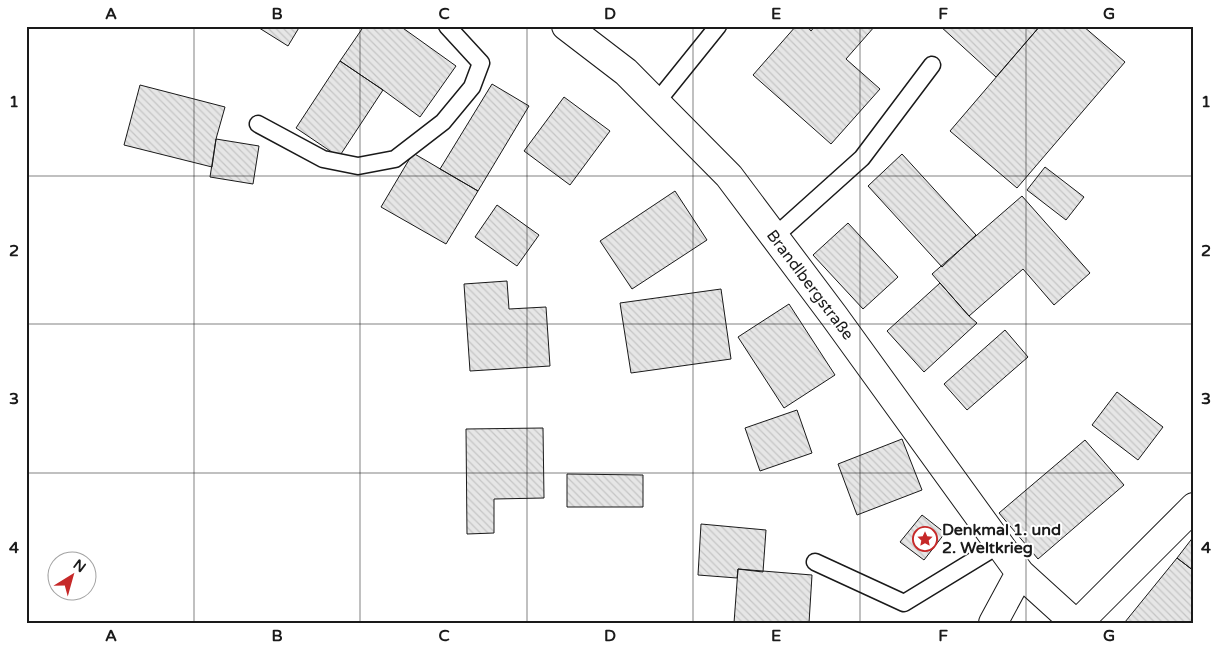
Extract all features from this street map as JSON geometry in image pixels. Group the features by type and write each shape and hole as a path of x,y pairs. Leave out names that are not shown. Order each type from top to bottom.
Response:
{"street":[{"name":"Brandlbergstraße","path":"566,26 626,72 730,176 840,324 1020,574 1076,623"},
{"path":"1076,623 1194,507"},
{"path":"993,623 1020,574"}],"lane":[{"path":"258,124 323,159 358,166 395,158 443,122 472,87 481,63 447,26"},
{"path":"656,103 718,26"},
{"path":"774,237 862,158 932,65"},
{"path":"814,562 904,603 999,545"}],"building":[{"path":"256,26 300,26 288,46"},
{"path":"364,26 400,26 456,66 420,117 340,61"},
{"path":"796,26 807,26 811,31 815,26 875,26 846,59 880,89 831,144 753,75"},
{"path":"940,26 1040,26 996,77"},
{"path":"1040,26 1083,26 1125,62 1017,188 950,131"},
{"path":"340,61 383,90 339,157 296,128"},
{"path":"492,84 529,106 478,191 440,169"},
{"path":"140,85 225,107 216,139 212,167 124,145"},
{"path":"564,97 610,131 570,185 524,151"},
{"path":"216,139 259,146 253,184 210,177"},
{"path":"413,153 478,191 446,244 381,207"},
{"path":"902,154 976,235 942,267 868,186"},
{"path":"1045,167 1084,197 1066,220 1027,190"},
{"path":"675,191 707,240 632,289 600,241"},
{"path":"1022,196 1090,273 1054,305 1023,269 969,316 932,274"},
{"path":"497,205 539,235 517,266 475,237"},
{"path":"848,223 898,277 863,309 813,255"},
{"path":"507,281 509,309 546,307 550,366 470,371 464,284"},
{"path":"940,283 977,323 924,372 887,331"},
{"path":"721,289 731,359 631,373 620,303"},
{"path":"789,304 835,375 784,408 738,337"},
{"path":"1005,330 1028,357 967,410 944,384"},
{"path":"1117,392 1163,427 1138,460 1092,425"},
{"path":"797,410 812,453 760,471 745,428"},
{"path":"543,428 544,498 494,499 494,533 467,534 466,429"},
{"path":"902,439 922,490 857,515 838,464"},
{"path":"1085,440 1124,485 1038,559 999,513"},
{"path":"567,474 643,475 643,507 567,507"},
{"path":"922,515 945,533 924,560 900,542"},
{"path":"701,524 766,530 763,572 738,569 737,578 698,575"},
{"path":"1194,536 1194,571 1177,558"},
{"path":"1177,558 1194,571 1194,623 1125,622"},
{"path":"738,569 812,575 809,623 734,623"}],"place":[{"name":"Denkmal 1. und 2. Weltkrieg","path":"925,539"}]}
